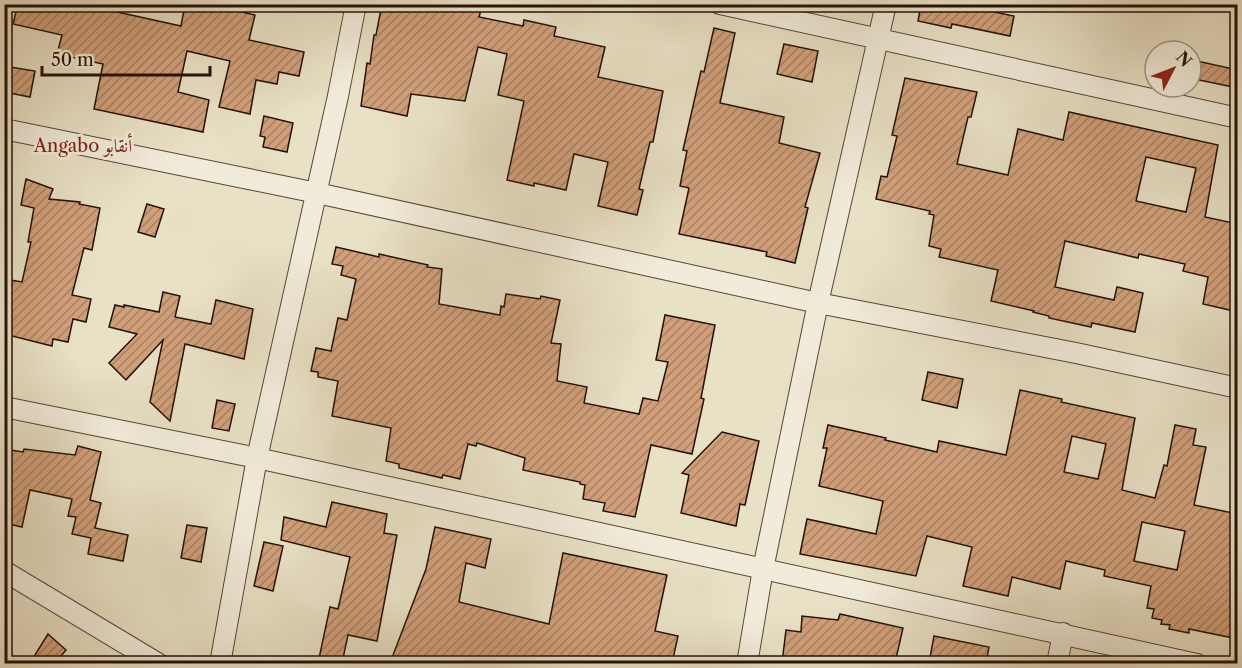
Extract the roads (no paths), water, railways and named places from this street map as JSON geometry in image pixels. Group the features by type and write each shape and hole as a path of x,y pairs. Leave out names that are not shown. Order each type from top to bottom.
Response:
{"street":[{"path":"220,663 257,458 356,4"},
{"path":"720,4 1238,118"},
{"path":"747,663 818,303 886,4"},
{"path":"4,129 316,193 818,303 1238,388"},
{"path":"4,407 257,458 1197,663"},
{"path":"4,571 159,663"},
{"path":"1056,663 1063,633"}],"district":[{"name":"Angabo أنقابو","path":"83,146"}]}
